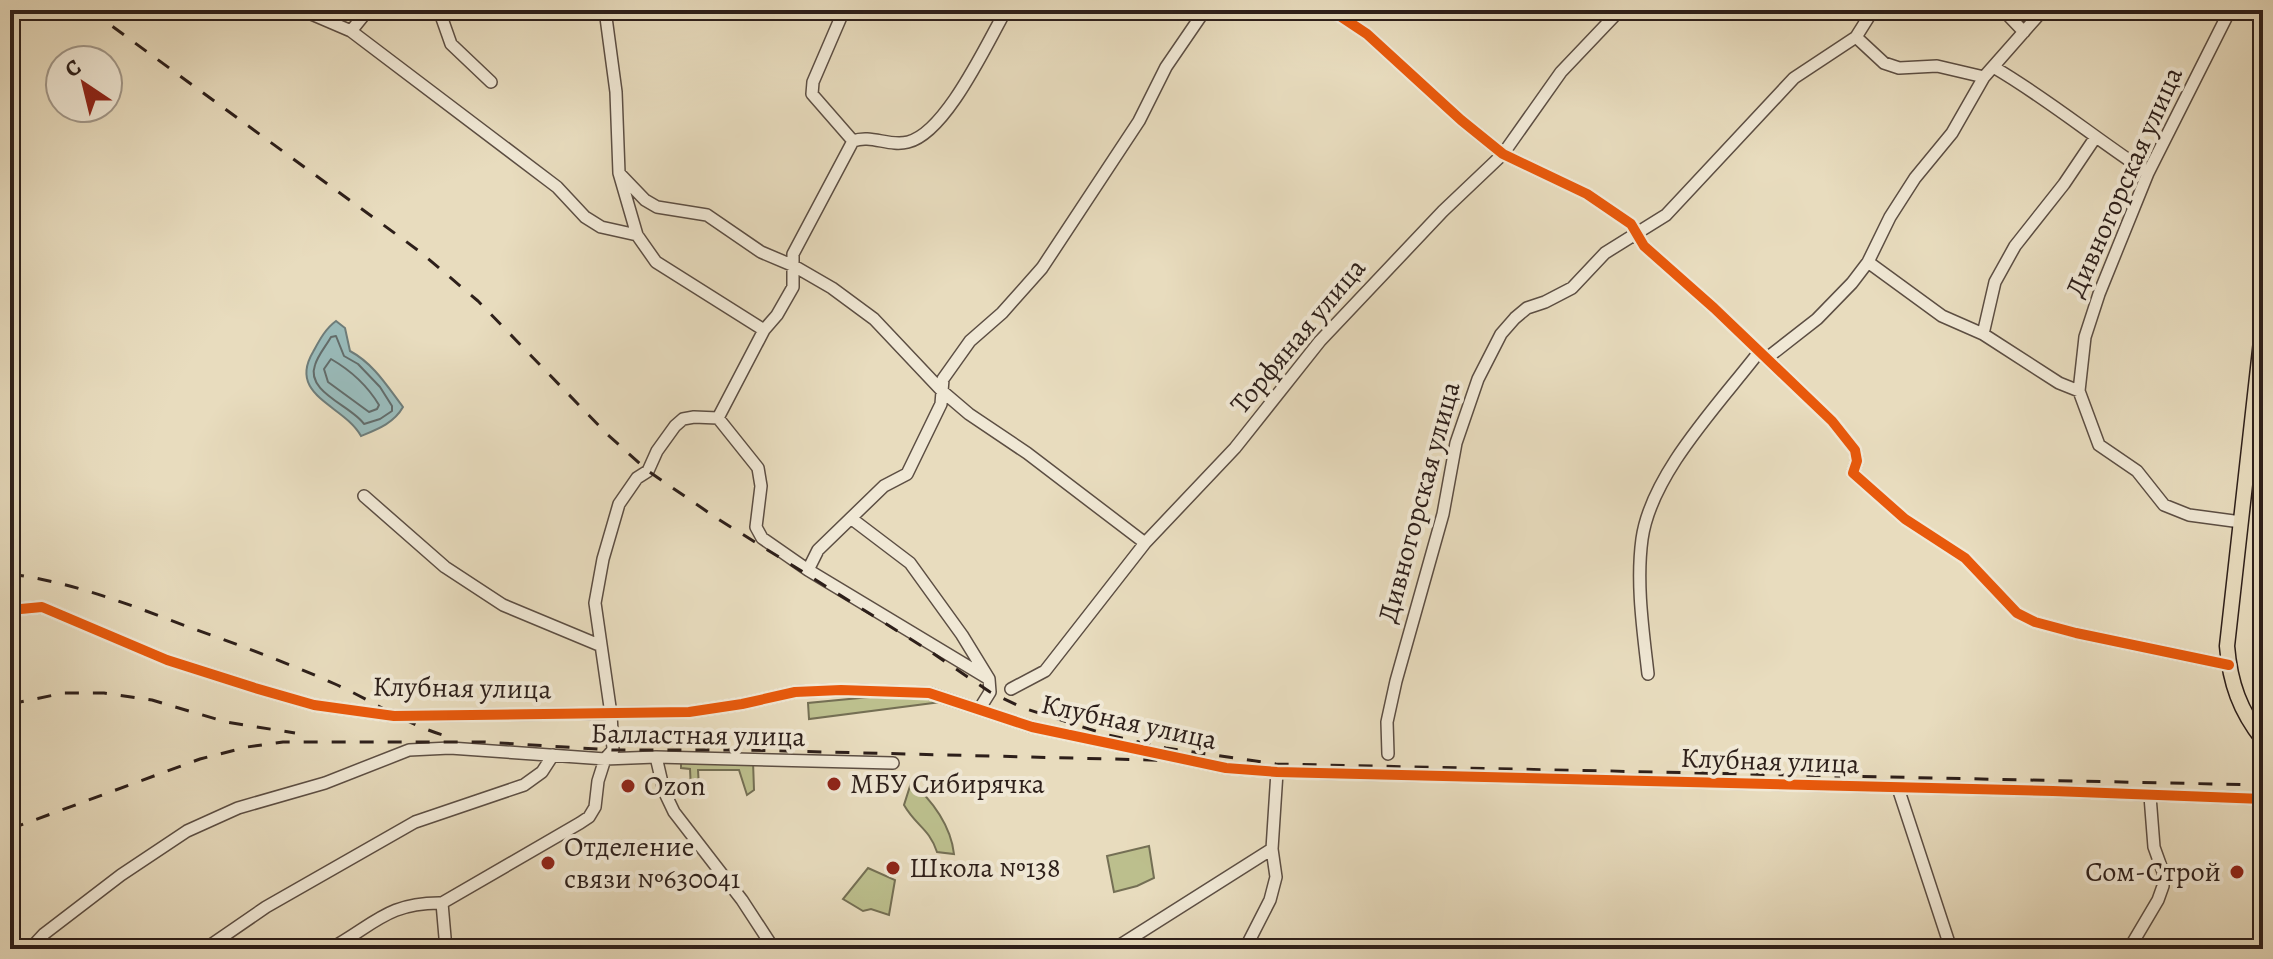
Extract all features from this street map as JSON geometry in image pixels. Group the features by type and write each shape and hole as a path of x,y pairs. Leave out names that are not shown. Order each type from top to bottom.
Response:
{"main road":[{"path":"2263,323 2228,630 2229,665 2240,705 2263,740"}],"street":[{"path":"302,10 351,31 547,180 585,217 601,227 637,235"},
{"path":"351,31 368,10"},
{"path":"439,10 451,44 491,82"},
{"path":"605,10 616,92 619,173 637,235 656,262 764,330"},
{"path":"844,10 813,82 812,94 853,141"},
{"path":"718,418 764,330 793,287 793,254 853,141 862,138 909,142 936,124 955,100 1006,10"},
{"path":"808,570 818,550 884,486 907,474 941,404 943,379 970,341 1002,313 1042,268 1139,121 1166,67 1205,10"},
{"path":"1331,10 1367,34 1503,154 1587,194 1631,224 1644,246 1832,421 1855,450 1857,461 1853,473 1905,519 1965,558 2017,613 2035,622 2076,633 2229,665"},
{"name":"Торфяная улица","path":"1011,689 1045,671 1145,543 1235,448 1320,341 1375,280 1503,154 1561,72 1620,10"},
{"name":"Дивногорская улица","path":"1388,754 1387,722 1443,514 1456,443 1478,379 1501,334 1527,308 1572,288 1605,253 1666,215 1794,78 1856,37 1873,10"},
{"path":"2003,10 2024,32"},
{"path":"1648,674 1642,599 1642,540 1649,510 1660,485 1699,428 1763,355 1817,319 1868,262 1898,204 1952,133 1984,77 2043,10"},
{"name":"Дивногорская улица","path":"2230,10 2148,173 2099,294 2085,337 2079,391 2099,445 2137,471 2164,505 2189,515 2241,522"},
{"path":"1856,37 1884,63 1899,68 1937,66 1984,77"},
{"path":"1995,68 2027,87 2148,173"},
{"path":"1983,334 1995,282 2015,246 2064,184 2095,138"},
{"path":"619,173 645,200 657,207 707,215 761,252 794,266 832,288 874,319 942,391 969,414 1027,453 1145,543"},
{"path":"1868,262 1942,316 1983,334 2059,383 2079,391"},
{"path":"330,949 395,908 419,903 442,903 589,817 595,807 605,759 613,750 595,603 603,559 619,504 637,478 648,471 657,451 683,419 718,418"},
{"path":"718,418 758,468 761,486 756,527 762,538 808,570 989,679"},
{"path":"364,496 445,567 503,605 599,645"},
{"path":"852,519 910,563 968,644 989,679 990,692 980,708"},
{"name":"Клубная улица","path":"10,610 42,607 167,660 314,705 394,716 689,712 795,692 929,693 1032,727 1226,768 1277,772 2263,799"},
{"name":"Балластная улица","path":"30,949 44,934 121,875 187,831 238,808 325,783 409,750 450,748 605,759 656,757 893,763"},
{"path":"205,949 266,907 415,822 524,785 542,772 553,755"},
{"path":"656,757 664,791 674,812 742,900 774,949"},
{"path":"1245,949 1270,900 1276,877 1272,849 1277,772"},
{"name":"Клубная улица","path":"1898,788 1951,949"},
{"path":"2129,949 2163,886 2163,872 2154,847 2150,796"},
{"path":"1114,949 1272,849"},
{"path":"442,903 446,949"}],"green space":[{"path":"870,697 922,697 941,702 809,719 808,703"},
{"path":"753,761 754,790 747,795 739,770 698,770 699,788 691,790 690,769 681,768 681,762"},
{"path":"911,783 927,797 940,815 954,854 937,852 930,837 904,805"},
{"path":"1149,846 1154,878 1114,892 1107,856"},
{"path":"868,868 895,880 889,915 871,909 863,911 843,899"}],"water":[{"path":"336,321 345,328 350,351 373,369 403,407 390,421 361,436 353,425 312,390 307,379 307,367 313,352 325,331"}],"railway":[{"path":"90,10 419,251 478,301 607,434 648,471 990,692 1023,708 1108,735 1166,748 1276,764 2263,785"},
{"path":"10,574 56,582 100,595 242,646 335,684 403,719 446,736"},
{"path":"10,704 64,693 104,693 152,700 226,722 295,733"},
{"path":"10,829 200,759 283,742 485,742 613,750 744,750 1192,761"}],"cycle path":[{"path":"1331,10 1367,34 1503,154 1587,194 1631,224 1644,246 1832,421 1855,450 1857,461 1853,473 1905,519 1965,558 2017,613 2035,622 2076,633 2229,665"},
{"path":"10,610 42,607 167,660 255,688 314,705 394,716 689,712 795,692 929,693 1032,727 1226,768 1277,772 2263,799"}],"place":[{"name":"МБУ Сибирячка","path":"834,784"},
{"name":"Ozon","path":"628,786"},
{"name":"Отделение связи №630041","path":"548,863"},
{"name":"Школа №138","path":"893,868"},
{"name":"Сом-Строй","path":"2237,872"}]}
